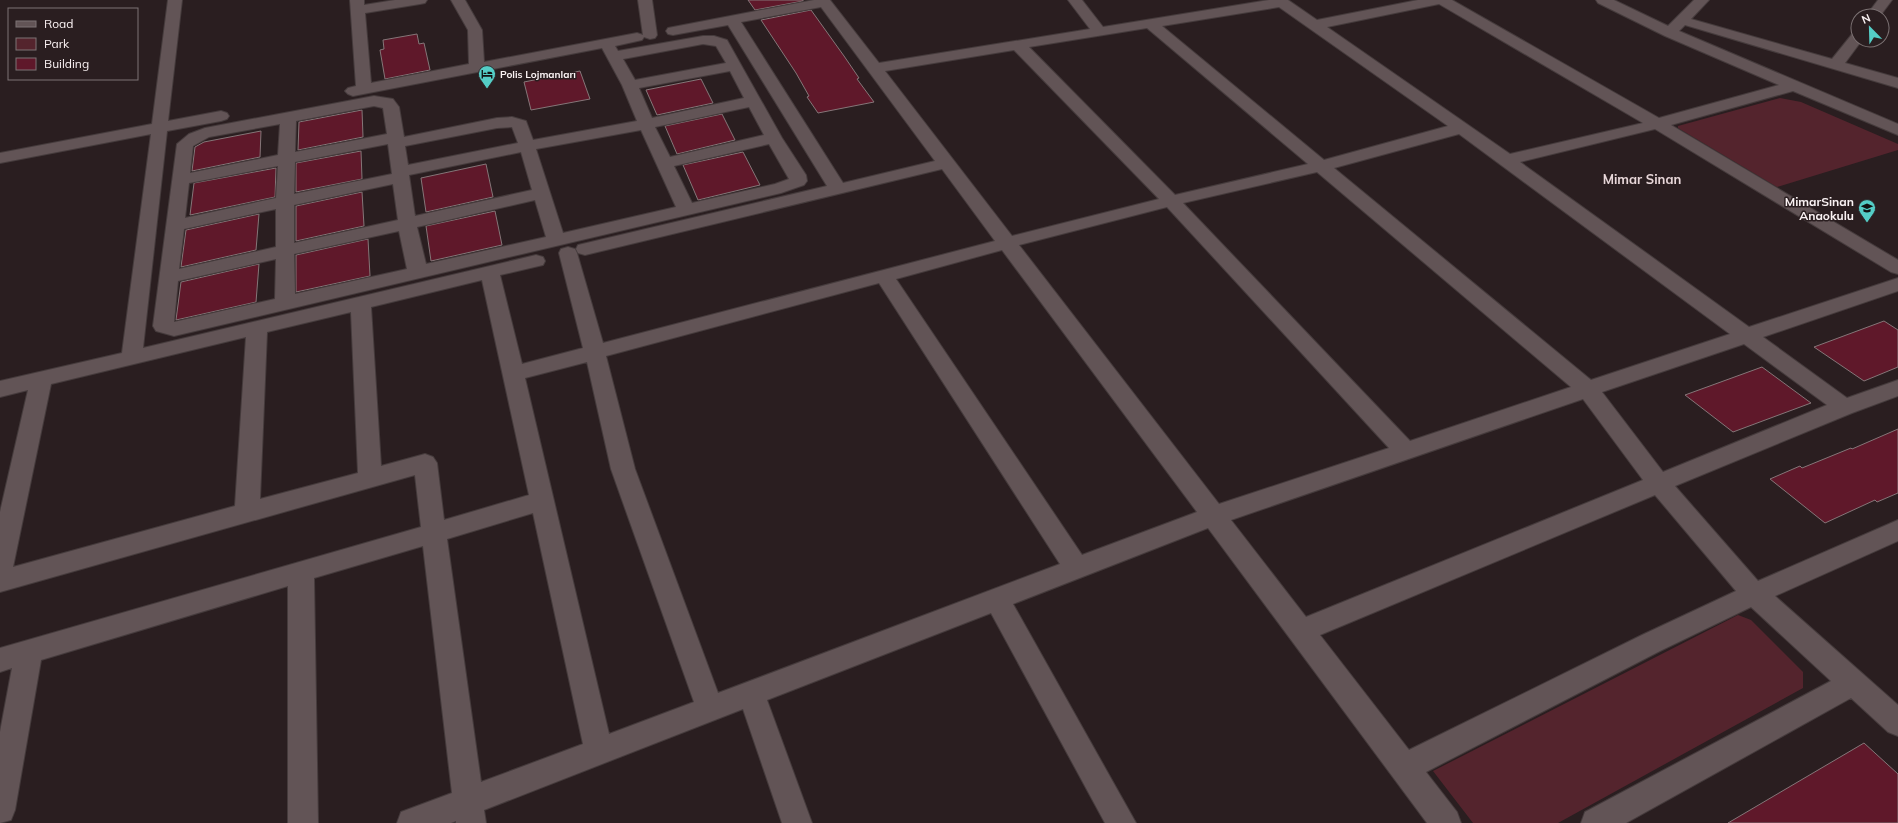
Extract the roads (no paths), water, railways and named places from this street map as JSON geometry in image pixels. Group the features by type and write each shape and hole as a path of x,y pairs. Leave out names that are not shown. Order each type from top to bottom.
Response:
{"street":[{"path":"132,357 175,0"},
{"path":"364,89 358,5 420,0"},
{"path":"458,0 475,30 477,68"},
{"path":"645,0 650,35"},
{"path":"1075,0 1099,31"},
{"path":"1316,25 1419,2 1438,0"},
{"path":"1442,0 1657,124 1898,268"},
{"path":"1603,0 1670,33 1898,130"},
{"path":"1670,33 1702,0"},
{"path":"611,50 650,35 824,1 1446,823"},
{"path":"875,68 1281,1 1507,160 1745,336 1844,407"},
{"path":"732,20 838,189"},
{"path":"1681,20 1898,83"},
{"path":"1150,23 1588,389 1659,484 1754,594 1898,723"},
{"path":"0,158 477,68 611,50 714,40 722,43 774,138 798,175 798,181 781,188 686,209 562,247 490,272 0,389"},
{"path":"1018,44 1171,201 1406,451"},
{"path":"1836,64 1850,46"},
{"path":"611,50 630,85 646,124 686,209"},
{"path":"630,85 735,66"},
{"path":"1507,160 1657,124 1793,86"},
{"path":"418,273 407,223 391,108 387,102 374,100 205,133 195,137 185,144 163,326 174,329 418,273 562,247 838,189 947,163"},
{"path":"176,225 285,202 527,146 646,124 754,101"},
{"path":"285,304 285,202 288,116"},
{"path":"180,180 287,158 497,123 512,122 520,124 541,193 562,247 595,353 623,469 710,708"},
{"path":"513,374 1008,243 1171,201 1321,166 1461,128"},
{"path":"664,163 774,138"},
{"path":"169,277 541,193"},
{"path":"490,272 599,751"},
{"path":"884,276 1077,568"},
{"path":"412,823 469,812 599,751 1214,516 1898,284"},
{"path":"361,303 370,478"},
{"path":"247,512 257,327"},
{"path":"0,566 41,379"},
{"path":"1301,631 1844,407 1898,388"},
{"path":"0,581 425,463 469,812"},
{"path":"0,660 542,501"},
{"path":"1404,768 1651,643 1754,594 1898,530"},
{"path":"301,571 303,823"},
{"path":"997,599 1121,823"},
{"path":"0,810 29,651"},
{"path":"1596,823 1853,683"},
{"path":"752,693 797,823"}],"place":[{"name":"Polis Lojmanları","path":"487,89"},
{"name":"MimarSinan Anaokulu","path":"1867,223"}],"district":[{"name":"Mimar Sinan","path":"1642,179"}]}
